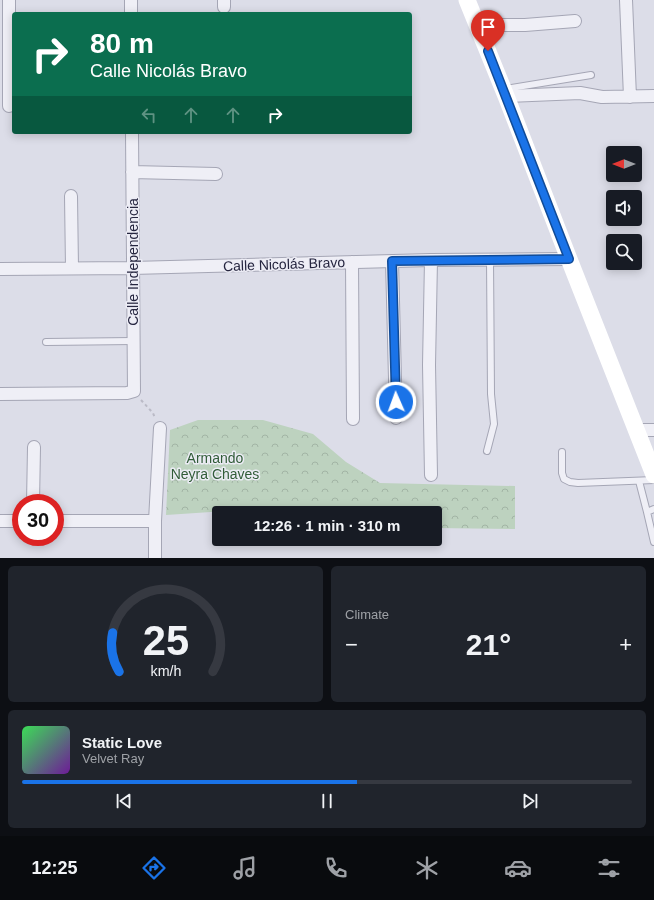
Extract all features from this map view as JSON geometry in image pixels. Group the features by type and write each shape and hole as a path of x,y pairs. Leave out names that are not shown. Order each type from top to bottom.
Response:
{"main road":[{"path":"467,0 505,92 636,430 646,478"}],"street":[{"path":"9,0 9,106"},
{"path":"130,0 131,12"},
{"path":"626,0 630,97"},
{"path":"478,25 525,25 575,21"},
{"path":"505,92 580,93 602,96 630,97 654,96"},
{"name":"Calle Independencia","path":"128,393 134,389 132,134"},
{"path":"132,172 216,174"},
{"path":"71,196 72,268"},
{"name":"Calle Nicolás Bravo","path":"0,269 132,268 431,260 569,259"},
{"path":"431,260 429,365 431,475"},
{"path":"392,261 396,418"},
{"path":"352,262 353,419"},
{"path":"0,394 128,393"},
{"path":"155,558 155,521 160,428"},
{"path":"636,430 654,430"},
{"path":"33,494 34,447"},
{"path":"0,521 12,521"},
{"path":"64,521 155,521"}],"lane":[{"path":"505,92 591,75"},
{"path":"486,451 494,424 491,394 490,259"},
{"path":"46,342 134,341"},
{"path":"562,452 562,473 564,479 570,482 578,483 646,478 654,480"},
{"path":"646,478 647,512 654,542"},
{"path":"647,512 654,509"}],"path":[{"path":"128,393 153,413 160,428"}],"green space":[{"name":"Armando Neyra Chaves","path":"198,420 263,420 313,434 346,462 380,483 515,486 515,529 442,528 442,506 212,506 212,512 166,515 170,430"}],"route":[{"path":"396,402 392,261 569,259 488,51"}]}
